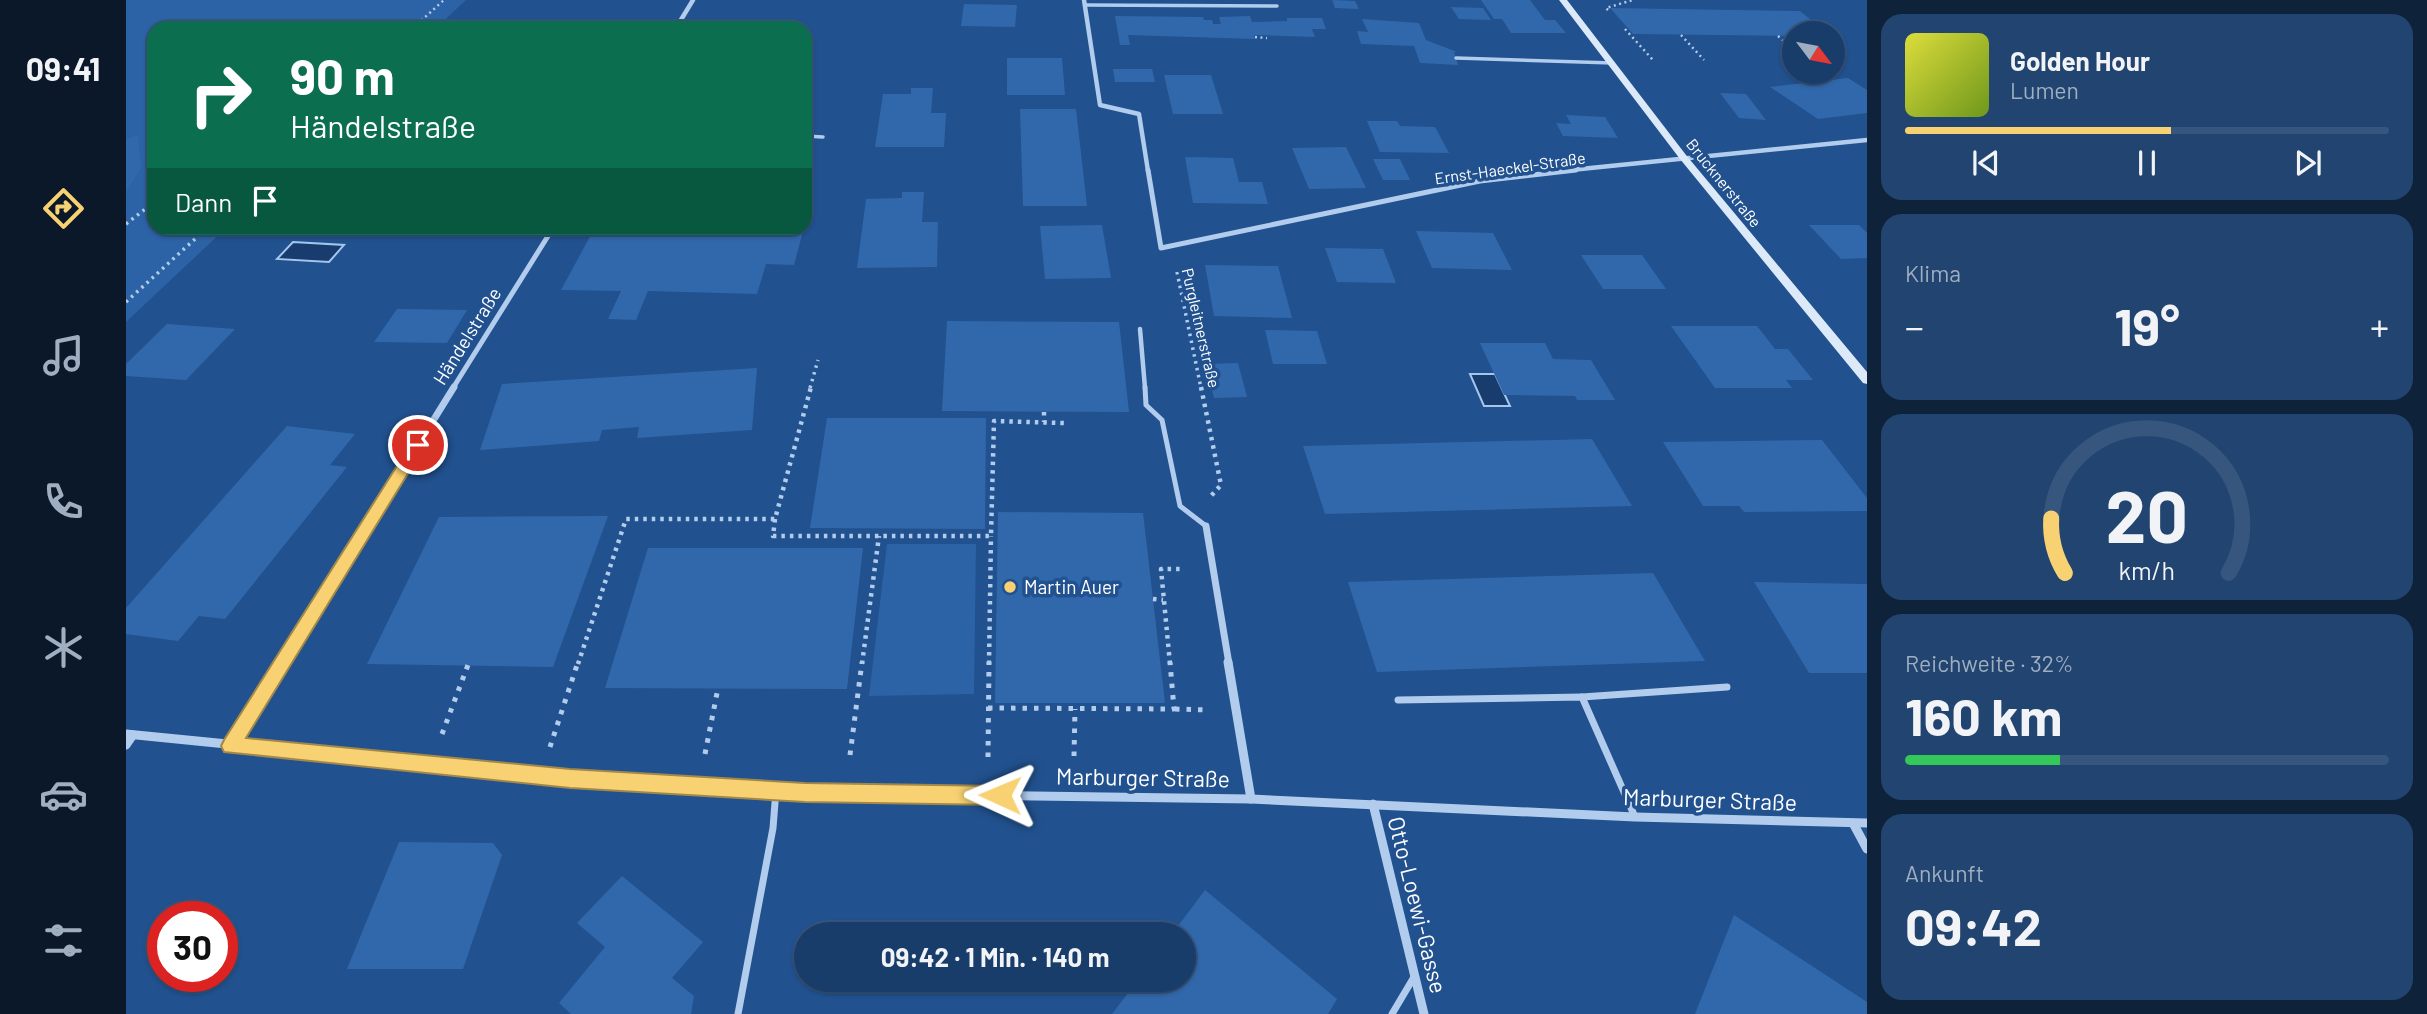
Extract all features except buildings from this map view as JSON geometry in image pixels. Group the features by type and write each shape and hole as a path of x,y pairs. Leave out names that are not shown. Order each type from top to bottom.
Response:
{"main road":[{"name":"Brucknerstraße","path":"1563,0 1683,158 1867,380"}],"street":[{"path":"680,21 693,0"},
{"name":"Purgleitnerstraße","path":"1085,2 1100,105 1139,114 1161,248"},
{"name":"Ernst-Haeckel-Straße","path":"1161,248 1480,181 1867,140"},
{"name":"Händelstraße","path":"231,746 549,235"},
{"path":"1206,526 1251,799"},
{"path":"126,746 130,734"},
{"name":"Marburger Straße","path":"130,734 570,778 776,790 1251,799 1635,817 1867,823"},
{"name":"Otto-Loewi-Gasse","path":"1373,804 1424,1014"},
{"path":"1853,823 1867,849"}],"lane":[{"path":"1085,2 1277,6"},
{"path":"1456,58 1613,63"},
{"path":"812,136 823,137"},
{"path":"1140,329 1146,405 1162,420 1180,506 1206,526"},
{"path":"1398,700 1583,698 1727,687"},
{"path":"1583,698 1635,817"},
{"path":"738,1014 773,828 776,790"},
{"path":"1392,1014 1414,977"}],"path":[{"path":"422,21 444,0"},
{"path":"1614,17 1606,8 1633,0"},
{"path":"1622,25 1653,60"},
{"path":"1681,35 1704,60"},
{"path":"1778,36 1782,40"},
{"path":"1255,37 1267,37"},
{"path":"126,224 147,208"},
{"path":"126,302 199,235"},
{"name":"Purgleitnerstraße","path":"1161,248 1177,272 1221,485 1209,498 1206,526"},
{"path":"818,360 772,536 991,536"},
{"path":"1044,412 1044,422"},
{"path":"988,757 994,421 1064,423"},
{"path":"550,748 626,519 775,519"},
{"path":"900,529 900,536"},
{"path":"850,755 879,536"},
{"path":"988,708 1174,709 1161,569 1213,569"},
{"path":"1153,599 1163,600"},
{"path":"442,734 468,665"},
{"path":"705,754 718,688"},
{"path":"1074,756 1075,709"}],"shaded area":[{"path":"126,0 466,0 444,21 147,21 147,235 219,235 126,322"},
{"path":"293,242 344,245 329,262 277,259"},
{"path":"1470,374 1495,374 1510,406 1484,406"},
{"path":"887,544 976,544 974,694 869,696"}],"place":[{"name":"Martin Auer","path":"1010,587"}],"route":[{"path":"418,445 231,746 570,778 805,793 1000,795"}]}
